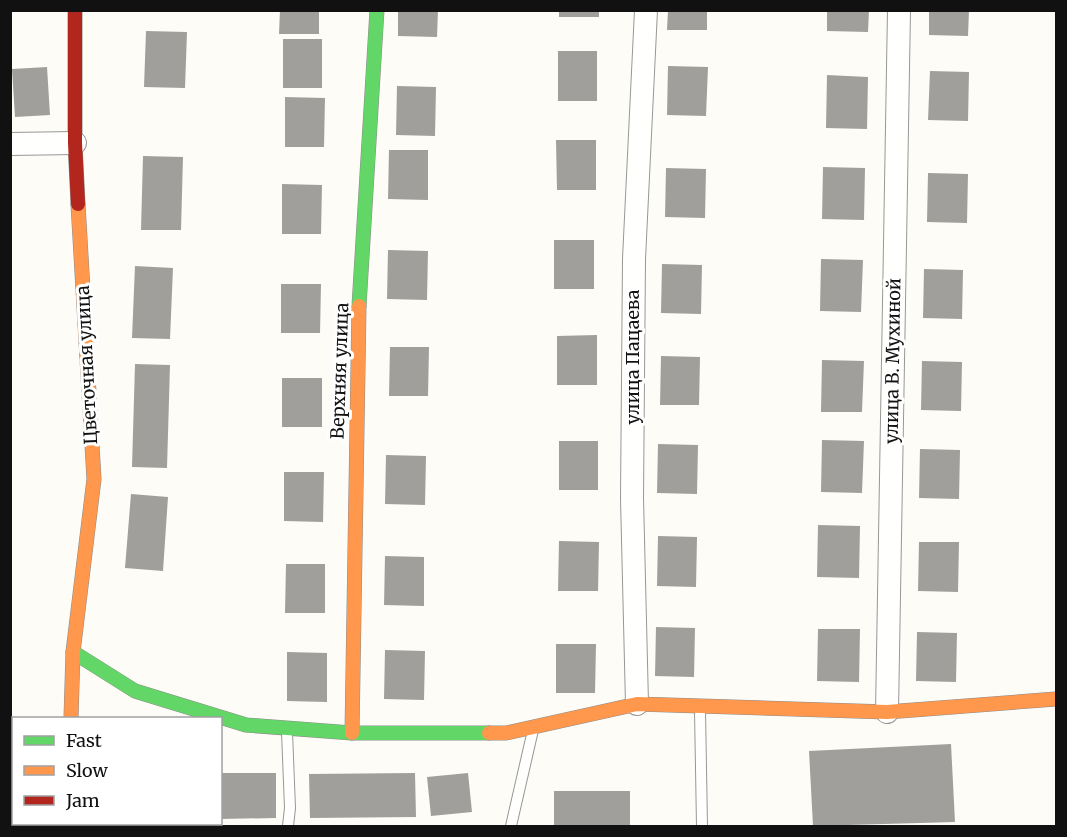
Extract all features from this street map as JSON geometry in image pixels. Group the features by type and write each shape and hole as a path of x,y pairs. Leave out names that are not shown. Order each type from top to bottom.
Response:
{"street":[{"name":"Цветочная улица","path":"71,717 73,651 94,479 75,143 75,10"},
{"name":"Верхняя улица","path":"352,734 357,347 377,10"},
{"name":"улица Пацаева","path":"637,704 632,498 634,259 646,10"},
{"name":"улица В. Мухиной","path":"887,712 899,10"},
{"path":"10,144 75,143"},
{"path":"73,651 135,691 220,717"},
{"path":"222,718 246,725 352,734 506,733 637,704 887,712 1056,699"}],"lane":[{"path":"700,706 702,826"},
{"path":"511,826 534,727"},
{"path":"287,728 290,807 288,826"}],"building":[{"path":"280,10 319,10 319,34 279,34"},
{"path":"398,10 438,10 437,37 398,36"},
{"path":"559,10 599,10 599,17 559,17"},
{"path":"668,10 707,10 707,30 667,30"},
{"path":"827,10 869,10 868,32 827,31"},
{"path":"929,10 969,10 968,36 929,35"},
{"path":"146,31 187,32 185,88 144,87"},
{"path":"283,39 322,39 322,88 283,88"},
{"path":"558,51 597,51 597,101 558,101"},
{"path":"668,66 708,67 706,116 667,115"},
{"path":"47,67 50,115 15,117 12,69"},
{"path":"930,71 969,72 968,121 928,120"},
{"path":"827,75 868,77 867,129 826,128"},
{"path":"397,86 436,87 435,136 396,135"},
{"path":"285,97 325,98 324,147 285,147"},
{"path":"556,140 596,140 596,190 557,190"},
{"path":"389,150 428,150 428,200 388,199"},
{"path":"143,156 183,157 181,230 141,230"},
{"path":"823,167 865,168 864,220 822,219"},
{"path":"666,168 706,169 705,218 665,217"},
{"path":"928,173 968,174 967,223 927,222"},
{"path":"282,184 322,185 321,234 282,234"},
{"path":"554,240 594,240 594,289 554,289"},
{"path":"388,250 428,251 427,300 387,299"},
{"path":"821,259 863,260 861,312 820,311"},
{"path":"662,264 702,265 701,314 661,313"},
{"path":"135,266 173,268 170,339 132,338"},
{"path":"924,269 963,270 962,319 923,318"},
{"path":"281,284 321,284 320,333 281,333"},
{"path":"597,335 597,385 557,385 557,336"},
{"path":"390,347 429,347 428,396 389,396"},
{"path":"661,356 700,357 699,405 660,405"},
{"path":"822,360 864,361 862,412 821,412"},
{"path":"922,361 962,362 961,411 921,410"},
{"path":"135,364 170,365 167,468 132,467"},
{"path":"282,378 322,378 322,427 282,427"},
{"path":"822,440 864,441 862,493 821,492"},
{"path":"559,441 598,441 598,490 559,490"},
{"path":"658,444 698,445 697,494 657,493"},
{"path":"920,449 960,450 959,499 919,498"},
{"path":"386,455 426,456 425,505 385,504"},
{"path":"284,472 324,472 323,522 284,521"},
{"path":"131,494 168,497 163,571 125,568"},
{"path":"818,525 860,526 859,578 817,577"},
{"path":"658,536 697,537 696,587 657,586"},
{"path":"559,541 599,542 598,591 558,591"},
{"path":"919,542 959,542 958,592 918,591"},
{"path":"385,556 424,557 424,606 384,605"},
{"path":"286,564 325,564 325,613 285,613"},
{"path":"656,627 695,628 694,677 655,676"},
{"path":"818,629 860,629 859,682 817,681"},
{"path":"917,632 957,633 956,682 916,681"},
{"path":"556,644 596,644 595,693 556,693"},
{"path":"385,650 425,651 424,700 384,699"},
{"path":"287,652 327,653 327,702 287,701"},
{"path":"951,744 955,822 813,826 809,751"},
{"path":"222,773 276,773 276,818 222,819"},
{"path":"415,773 416,817 310,818 309,774"},
{"path":"468,773 472,812 431,816 427,777"},
{"path":"554,791 630,791 630,826 554,826"},
{"path":"133,825 196,825 196,826"}],"traffic: fast":[{"path":"359,306 377,10"},
{"path":"73,652 135,691 220,717"},
{"path":"222,718 246,725 352,733 489,733"}],"traffic: slow":[{"path":"71,717 73,652 94,479 78,204"},
{"path":"352,733 359,306"},
{"path":"489,733 506,733 637,704 887,712 1056,699"}],"traffic: jam":[{"path":"75,10 75,143 78,204"}]}
